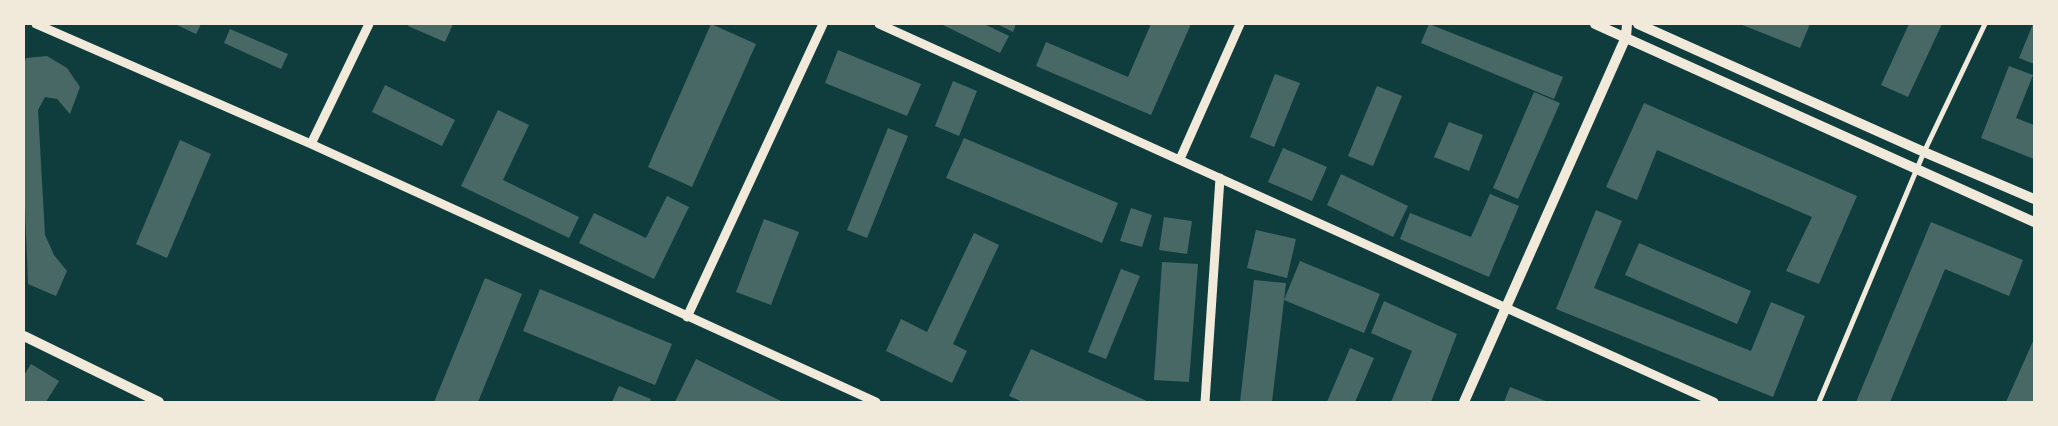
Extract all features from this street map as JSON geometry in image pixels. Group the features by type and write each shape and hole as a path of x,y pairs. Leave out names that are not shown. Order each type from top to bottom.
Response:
{"main road":[{"path":"1595,24 2034,222"},
{"path":"1464,402 1626,37 1627,24"},
{"path":"1626,37 1643,25 1924,152 2034,199"},
{"path":"24,336 159,402"}],"street":[{"path":"36,24 310,144 876,402"},
{"path":"310,144 369,24"},
{"path":"686,317 823,24"},
{"path":"879,24 1714,402"},
{"path":"1180,160 1240,24"},
{"path":"1819,402 1916,170 1985,24"},
{"path":"1205,402 1220,178"}],"building":[{"path":"175,24 201,24 196,34"},
{"path":"409,24 453,24 445,42 408,26"},
{"path":"711,24 756,44 692,187 648,167"},
{"path":"941,24 984,24 1009,36 1000,53"},
{"path":"997,24 1016,24 1013,32"},
{"path":"1151,24 1191,24 1151,115 1036,66 1046,42 1128,77"},
{"path":"1429,24 1563,77 1554,99 1421,43"},
{"path":"1740,24 1810,24 1800,48"},
{"path":"1909,24 1942,24 1908,97 1881,85"},
{"path":"2034,24 2034,64 2019,58"},
{"path":"230,29 288,54 281,69 224,43"},
{"path":"838,50 921,84 907,116 825,83"},
{"path":"47,56 67,68 80,87 70,114 57,99 45,97 38,110 45,235 54,255 67,271 56,296 28,284 24,183 24,64 26,58"},
{"path":"2009,66 2033,75 2016,118 2034,125 2034,159 1981,138"},
{"path":"1275,74 1300,83 1274,147 1250,137"},
{"path":"953,81 977,91 959,136 935,126"},
{"path":"385,85 455,120 442,146 372,112"},
{"path":"1377,86 1402,96 1373,166 1348,156"},
{"path":"1534,92 1560,103 1518,199 1493,188"},
{"path":"1644,103 1857,196 1819,284 1786,271 1812,217 1657,150 1637,200 1606,187"},
{"path":"498,110 529,125 503,180 579,217 569,238 461,186"},
{"path":"1449,122 1483,135 1469,171 1434,157"},
{"path":"888,128 908,136 867,238 847,230"},
{"path":"964,138 1118,203 1102,243 946,178"},
{"path":"180,140 211,154 167,258 136,244"},
{"path":"1283,148 1327,167 1312,201 1268,182"},
{"path":"1341,174 1408,206 1393,237 1327,205"},
{"path":"1490,194 1519,206 1489,277 1400,239 1410,213 1471,237"},
{"path":"667,196 689,207 654,279 579,243 594,213 646,238"},
{"path":"1131,208 1152,215 1142,247 1120,241"},
{"path":"1596,210 1622,221 1594,288 1751,351 1771,302 1805,316 1773,397 1556,309"},
{"path":"1164,217 1192,221 1187,254 1159,250"},
{"path":"764,219 799,232 771,305 736,292"},
{"path":"1931,222 2023,260 2009,296 1945,269 1890,402 1856,402"},
{"path":"1256,230 1296,239 1287,278 1247,268"},
{"path":"974,233 999,245 953,344 967,351 952,383 886,351 901,319 927,332"},
{"path":"1639,243 1751,291 1737,324 1625,275"},
{"path":"1300,261 1380,294 1364,333 1284,300"},
{"path":"1162,262 1198,264 1189,382 1154,380"},
{"path":"1121,269 1140,276 1106,359 1088,352"},
{"path":"485,278 522,294 478,402 434,402"},
{"path":"1254,280 1286,283 1272,402 1240,402"},
{"path":"540,289 672,344 655,385 523,331"},
{"path":"1384,301 1457,334 1431,402 1391,402 1412,351 1371,333"},
{"path":"2034,339 2034,402 2006,402"},
{"path":"1350,348 1374,358 1355,402 1327,402"},
{"path":"1031,349 1149,402 1023,402 1009,396"},
{"path":"696,359 783,402 675,402"},
{"path":"31,364 59,381 46,402 24,402 24,375"},
{"path":"619,386 651,399 650,402 612,402"},
{"path":"1510,387 1548,402 1504,402"}]}
